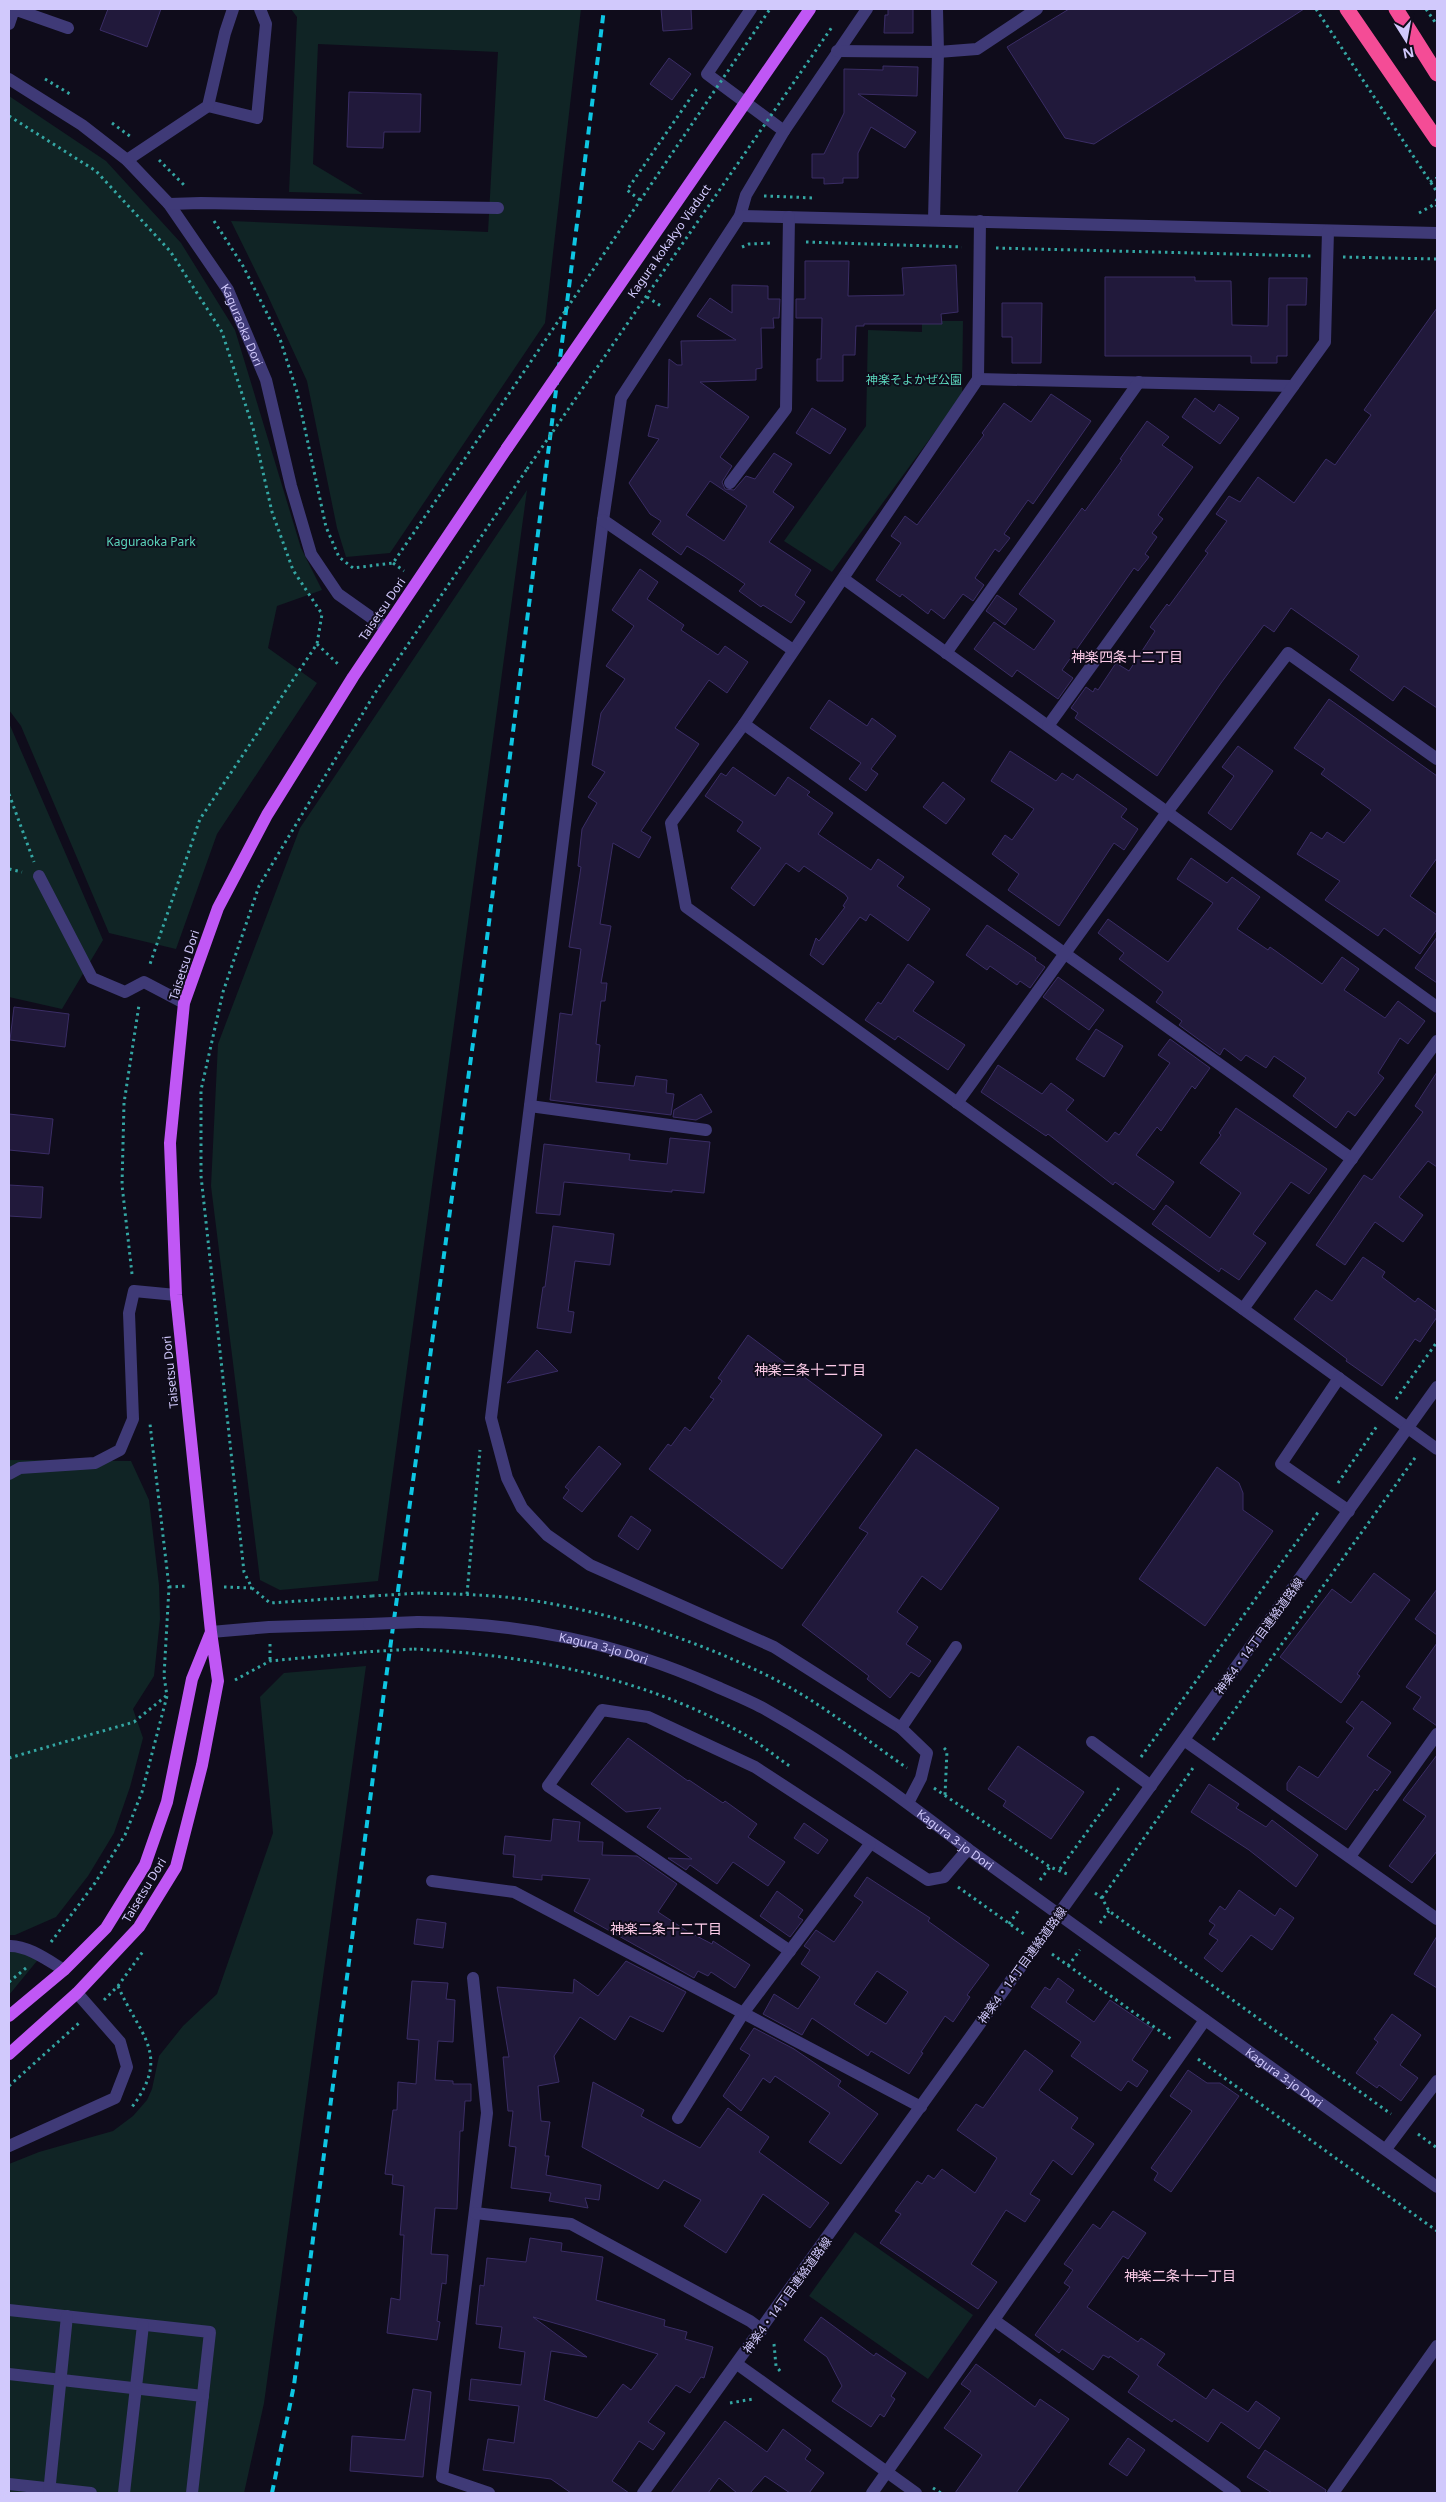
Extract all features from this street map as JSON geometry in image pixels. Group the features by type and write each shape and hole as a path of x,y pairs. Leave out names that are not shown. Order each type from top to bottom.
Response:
{"highway":[{"path":"1348,9 1437,140"},
{"path":"1396,9 1437,74"}],"main road":[{"name":"Kagura kokakyo Viaduct","path":"507,448 810,9"},
{"name":"Taisetsu Dori","path":"9,2054 77,1993 139,1927 176,1867 202,1765 218,1681 211,1632 176,1295 170,1143 184,1003 218,908 267,815 386,628 507,448"},
{"name":"Taisetsu Dori","path":"9,2016 64,1970 106,1928 145,1865 167,1802 192,1679 211,1632"}],"street":[{"path":"9,24 14,9 68,28"},
{"path":"127,160 208,106 225,33 233,9"},
{"path":"208,106 257,118 266,24 260,9"},
{"path":"751,9 706,74 784,132"},
{"path":"867,9 784,132 746,196 740,216 621,398 603,520 491,1418 507,1478 522,1508 547,1535 590,1564 774,1647 901,1728 927,1754 921,1778 908,1803"},
{"path":"934,220 938,52 937,9"},
{"path":"837,52 976,50 1037,9"},
{"name":"Kaguraoka Dori","path":"9,78 82,125 127,160 169,204 228,290 266,380 290,486 312,554 338,594 386,628"},
{"path":"169,204 201,202 498,208"},
{"path":"740,216 1437,233"},
{"path":"730,483 786,409 789,217"},
{"path":"980,221 978,379 744,724 671,823 686,907 1437,1449"},
{"path":"1048,726 1325,342 1328,231"},
{"path":"978,379 1293,386"},
{"path":"946,653 1139,382"},
{"path":"603,520 793,650"},
{"path":"844,578 1437,1007"},
{"path":"958,1103 1167,812 1288,653 1437,759"},
{"path":"744,724 1066,952 1352,1159"},
{"path":"39,876 92,978 125,992 144,982 184,1003"},
{"path":"1243,1309 1437,1041"},
{"path":"530,1106 706,1130"},
{"path":"9,1474 20,1468 95,1463 120,1450 133,1419 129,1313 134,1291 176,1295"},
{"path":"1339,1378 1281,1464 1349,1511"},
{"name":"神楽4・14丁目連絡道路線","path":"916,2493 737,2364 1437,1387"},
{"name":"Kagura 3-jo Dori","path":"211,1632 418,1622 470,1623 529,1630 613,1647 689,1674 762,1707 822,1743 908,1803 968,1850 1058,1915 1437,2186"},
{"path":"901,1728 956,1648"},
{"path":"790,1951 548,1786 602,1710 648,1717 756,1767 870,1844 928,1880 944,1877 968,1850"},
{"path":"1351,1855 1437,1734"},
{"path":"1184,1740 1351,1855 1437,1919"},
{"path":"1092,1742 1151,1786"},
{"path":"678,2118 744,2012 870,1844"},
{"path":"432,1881 514,1892 921,2107"},
{"path":"9,1946 14,1945 41,1956 64,1970"},
{"path":"473,1978 488,2113 442,2478 489,2493"},
{"path":"9,2146 114,2098 127,2067 120,2042 77,1993"},
{"path":"872,2493 1205,2020"},
{"path":"1386,2149 1406,2125 1437,2081"},
{"path":"475,2214 571,2224 750,2321 762,2330"},
{"path":"9,2310 210,2332 192,2493"},
{"path":"49,2491 67,2316"},
{"path":"994,2320 1236,2493"},
{"path":"124,2493 143,2325"},
{"path":"1333,2493 1437,2346"},
{"path":"643,2493 737,2364"},
{"path":"9,2374 203,2396"},
{"path":"9,2484 49,2491 91,2493"}],"path":[{"path":"483,432 770,9"},
{"path":"1316,9 1437,192"},
{"path":"1426,9 1437,25"},
{"name":"Kagura kokakyo Viaduct","path":"421,1594 270,1603 252,1588 244,1572 201,1176 202,1090 223,992 259,886 376,693 527,469 832,28"},
{"path":"640,200 627,190 706,74"},
{"path":"9,116 96,170 170,251 222,332 253,428 272,512 293,570 322,614 317,644 200,819 144,982 137,1010 124,1103 122,1185 134,1291"},
{"path":"1430,182 1437,178"},
{"path":"1421,213 1436,205 1437,199"},
{"path":"736,250 749,244 790,242 1437,259"},
{"path":"647,297 661,306"},
{"path":"9,794 39,876"},
{"path":"1050,1867 1060,1869 1329,1497 1386,1412 1437,1342"},
{"path":"9,1982 41,1956 95,1883 124,1835 142,1792 166,1696 164,1676 169,1587 150,1418"},
{"path":"467,1594 480,1449 491,1418"},
{"path":"1426,1442 1102,1898 1109,1912 1437,2148"},
{"path":"231,1682 270,1661 414,1649"},
{"path":"9,1758 134,1722 166,1696"},
{"path":"941,1746 947,1751 945,1795"},
{"path":"1009,1924 1437,2231"},
{"path":"775,2338 773,2348 776,2366 785,2378"}],"green space":[{"path":"291,9 581,9 545,323 390,553 346,557 337,528 307,381 231,221 488,232 498,52 318,44 313,164 363,194 289,192 297,17"},
{"name":"Kaguraoka Park","path":"9,96 106,161 181,243 235,330 301,548 322,590 277,606 268,648 317,683 217,834 176,949 109,933 21,726 9,710"},
{"name":"神楽そよかぜ公園","path":"922,321 963,321 962,395 832,572 784,541 866,426 868,330 922,332"},
{"path":"527,490 378,1581 280,1590 260,1580 211,1186 218,1044 300,828"},
{"path":"9,723 103,940 62,1009 9,997"},
{"path":"9,1460 131,1461 149,1500 159,1585 160,1619 154,1676 133,1709 143,1738 130,1787 114,1833 88,1876 56,1917 15,1935 9,1935"},
{"path":"366,1666 264,2403 244,2493 9,2493 9,2164 39,2152 113,2131 133,2116 147,2100 152,2089 159,2056 183,2026 217,1994 273,1833 260,1697 284,1673"},
{"path":"9,1946 41,1956 9,1995"},
{"path":"855,2232 973,2315 928,2379 809,2296"}],"building":[{"path":"108,9 161,9 147,47 100,30"},
{"path":"661,9 691,9 692,29 663,31"},
{"path":"888,9 913,9 913,33 884,33 885,15 888,15"},
{"path":"1069,9 1304,9 1094,144 1065,138 1007,47"},
{"path":"669,58 691,74 672,100 650,84"},
{"path":"883,66 918,67 917,96 858,94 916,132 905,148 871,127 858,153 858,178 843,178 843,183 824,184 824,178 812,178 812,154 824,154 844,113 844,69 883,70"},
{"path":"349,92 421,94 420,132 384,132 383,148 347,147"},
{"path":"805,261 849,261 848,296 904,295 902,268 956,265 958,312 941,314 942,324 864,324 864,326 856,326 855,355 843,355 843,381 817,381 817,359 821,359 822,318 796,318 796,299 805,299"},
{"path":"1105,277 1195,277 1195,281 1231,281 1232,325 1268,326 1269,278 1307,278 1306,305 1287,305 1287,356 1277,356 1277,363 1251,363 1251,356 1105,356"},
{"path":"732,285 768,286 768,299 780,299 779,318 773,318 774,328 761,328 762,368 756,369 756,380 700,382 749,417 720,457 732,466 722,482 725,489 734,490 746,476 755,479 774,453 792,464 773,492 794,507 769,542 811,570 795,595 805,602 791,623 763,605 761,607 739,591 745,584 705,557 687,546 681,555 652,534 661,521 650,514 629,483 659,439 648,436 656,405 668,408 669,359 677,365 682,365 681,341 736,340 697,316 710,298 732,313","holes":["710,481 747,506 724,541 686,515"]},
{"path":"1002,303 1042,303 1041,363 1012,363 1012,337 1002,337"},
{"path":"1437,308 1437,708 1404,686 1393,701 1350,670 1359,656 1291,608 1274,632 1264,625 1221,683 1157,776 1075,718 1078,713 1071,708 1086,687 1093,692 1095,688 1098,690 1116,663 1129,671 1155,631 1150,627 1167,604 1169,606 1208,553 1205,551 1227,521 1216,514 1229,496 1240,502 1258,477 1294,503 1326,459 1335,465 1371,415 1364,410"},
{"path":"1051,394 1091,421 1033,504 1028,500 1004,534 1010,538 999,552 995,549 975,578 984,585 973,601 963,594 944,619 931,609 928,614 902,594 900,597 876,580 901,543 891,536 905,516 917,525 984,435 982,433 1004,403 1031,422"},
{"path":"1195,398 1214,412 1219,404 1239,418 1220,444 1182,417"},
{"path":"812,408 846,429 830,454 796,433"},
{"path":"1147,421 1169,437 1162,445 1193,467 1158,515 1163,519 1152,533 1157,537 1145,554 1149,557 1138,571 1134,568 1062,670 1073,678 1058,699 1017,670 1012,677 974,649 994,622 1034,650 1055,621 1019,594 1082,508 1085,511 1122,460 1120,459"},
{"path":"640,569 658,582 647,599 684,625 681,630 718,655 725,646 748,662 727,693 709,680 675,728 699,744 641,831 651,837 639,858 613,843 600,924 611,926 601,983 607,983 605,1001 601,1001 596,1044 600,1045 596,1082 634,1086 636,1076 667,1080 666,1093 674,1094 671,1115 550,1100 560,1013 572,1015 581,949 569,947 581,867 578,866 582,829 597,803 588,797 605,772 592,765 601,713 625,679 606,666 634,626 612,610"},
{"path":"997,595 1017,609 1005,625 986,611"},
{"path":"1329,699 1437,776 1437,858 1410,896 1437,915 1437,929 1420,954 1384,928 1378,936 1325,900 1340,881 1297,854 1311,832 1322,839 1327,832 1344,843 1371,810 1321,774 1325,769 1294,748"},
{"path":"829,700 867,726 872,718 896,736 871,769 878,774 866,791 849,779 861,763 810,728"},
{"path":"1238,746 1273,771 1231,830 1208,813 1234,776 1222,767"},
{"path":"1010,751 1056,781 1062,773 1073,780 1077,774 1127,809 1121,817 1138,829 1124,850 1114,843 1059,926 1008,890 1019,874 992,854 1005,835 1012,840 1034,809 991,781"},
{"path":"733,767 775,796 788,777 810,792 807,795 833,813 818,834 871,870 878,859 904,877 897,886 930,909 908,941 870,914 866,921 860,917 823,965 810,955 816,938 819,941 845,907 843,906 848,898 845,894 804,866 799,872 786,863 754,906 731,888 761,848 737,831 743,822 705,796 721,773 726,776"},
{"path":"943,782 965,799 946,824 923,807"},
{"path":"1191,858 1227,883 1232,877 1260,897 1237,929 1268,950 1270,947 1322,984 1342,957 1359,969 1344,990 1385,1018 1398,1001 1425,1021 1408,1044 1400,1038 1378,1073 1384,1078 1355,1116 1348,1111 1336,1128 1293,1096 1306,1078 1274,1056 1266,1068 1246,1055 1241,1061 1224,1048 1220,1055 1179,1025 1182,1021 1156,1002 1163,992 1119,959 1124,953 1098,933 1108,919 1168,962 1213,903 1177,879"},
{"path":"987,925 1036,958 1035,960 1045,967 1030,988 1020,981 1017,985 990,966 987,970 966,955"},
{"path":"1437,937 1437,983 1415,968"},
{"path":"908,964 934,982 913,1011 965,1045 948,1070 898,1036 895,1040 865,1020 878,1002 881,1004"},
{"path":"1058,977 1104,1010 1089,1030 1043,997"},
{"path":"14,1007 69,1014 65,1047 10,1040"},
{"path":"1096,1029 1123,1046 1104,1077 1076,1059"},
{"path":"1170,1039 1210,1068 1195,1089 1192,1086 1161,1131 1157,1127 1136,1155 1174,1182 1154,1210 1115,1182 1113,1185 1048,1134 1046,1136 981,1092 998,1065 1042,1094 1051,1083 1074,1100 1066,1110 1107,1142 1115,1132 1119,1135 1170,1063 1158,1055"},
{"path":"1437,1072 1437,1167 1428,1161 1399,1197 1423,1215 1403,1242 1375,1222 1345,1265 1316,1245 1364,1175 1372,1180 1423,1112 1415,1106"},
{"path":"701,1094 712,1112 696,1120 673,1117 674,1110"},
{"path":"1236,1108 1327,1169 1309,1194 1291,1182 1253,1234 1266,1243 1239,1280 1221,1268 1219,1272 1152,1224 1166,1205 1210,1238 1241,1193 1200,1163 1221,1135 1219,1133"},
{"path":"9,1114 53,1119 49,1154 9,1150"},
{"path":"670,1138 710,1142 704,1193 672,1190 672,1192 564,1182 560,1215 536,1213 544,1144 630,1154 629,1160 667,1164"},
{"path":"9,1185 43,1187 41,1218 9,1216"},
{"path":"553,1226 614,1234 610,1265 575,1261 568,1311 574,1312 571,1333 537,1328 543,1287 545,1287"},
{"path":"1363,1257 1385,1272 1382,1277 1415,1302 1418,1298 1437,1312 1437,1317 1420,1342 1415,1339 1382,1386 1346,1361 1347,1359 1294,1319 1316,1290 1332,1301"},
{"path":"748,1335 882,1435 782,1569 649,1469 668,1444 671,1446 685,1427 690,1431 714,1399 710,1397 722,1381 718,1378"},
{"path":"537,1350 558,1371 507,1383"},
{"path":"599,1446 621,1464 582,1512 563,1498 569,1490 565,1487"},
{"path":"916,1449 999,1508 941,1590 922,1576 897,1612 918,1627 906,1644 931,1661 919,1677 911,1672 890,1698 867,1679 869,1676 802,1625 868,1533 859,1528"},
{"path":"1217,1467 1239,1483 1243,1493 1243,1510 1273,1531 1205,1626 1139,1579"},
{"path":"631,1516 651,1530 638,1550 618,1536"},
{"path":"1374,1573 1410,1600 1357,1674 1360,1676 1341,1703 1280,1657 1332,1589 1351,1603"},
{"path":"1437,1589 1437,1635 1415,1619"},
{"path":"1437,1643 1437,1726 1413,1709 1421,1697 1406,1687"},
{"path":"1362,1701 1391,1723 1367,1756 1391,1772 1377,1791 1375,1789 1346,1830 1287,1790 1287,1783 1299,1766 1318,1778 1354,1728 1346,1722"},
{"path":"628,1738 688,1781 723,1803 725,1801 757,1824 748,1837 785,1862 768,1886 733,1862 717,1884 690,1865 686,1870 668,1858 692,1859 647,1827 661,1808 626,1812 591,1784"},
{"path":"1018,1746 1084,1792 1051,1839 1003,1806 1006,1801 988,1789"},
{"path":"1437,1755 1437,1851 1412,1883 1389,1866 1426,1816 1403,1800"},
{"path":"1209,1784 1239,1804 1236,1808 1266,1827 1272,1820 1318,1855 1296,1887 1249,1850 1191,1812"},
{"path":"553,1819 580,1822 578,1841 603,1842 602,1855 637,1856 677,1884 658,1912 687,1931 712,1944 713,1941 750,1965 735,1988 711,1972 708,1976 698,1971 694,1978 574,1911 590,1879 542,1875 542,1880 513,1877 515,1855 503,1854 505,1836 551,1841"},
{"path":"804,1823 828,1840 818,1854 794,1838"},
{"path":"867,1877 930,1918 928,1921 989,1965 967,1995 970,1997 953,2022 945,2016 909,2074 871,2051 868,2056 812,2018 802,2035 763,2014 774,1994 798,2009 820,1977 801,1964 810,1950 804,1946 816,1930 834,1942 863,1902 854,1896","holes":["877,1971 908,1992 886,2024 854,2004"]},
{"path":"1239,1890 1275,1916 1280,1908 1294,1918 1272,1950 1251,1935 1222,1972 1204,1958 1218,1940 1209,1934 1215,1925 1209,1921 1220,1906 1225,1910"},
{"path":"777,1891 803,1910 798,1917 803,1920 790,1937 760,1916"},
{"path":"417,1919 446,1923 443,1948 414,1944"},
{"path":"1437,1936 1437,1988 1414,1974"},
{"path":"626,1961 686,1992 663,2032 630,2016 615,2040 580,2017 554,2056 559,2082 538,2086 541,2121 550,2122 545,2156 549,2156 546,2175 601,2185 599,2200 585,2198 588,2208 549,2201 551,2193 511,2188 516,2147 509,2146 513,2111 508,2111 503,2057 509,2057 497,1987 573,1993 574,1979 598,1996"},
{"path":"1058,1978 1074,1990 1066,2002 1094,2022 1110,2000 1153,2029 1132,2060 1148,2071 1137,2087 1128,2081 1121,2091 1071,2056 1081,2042 1031,2007 1045,1987 1050,1990"},
{"path":"412,1981 448,1983 446,1999 455,2000 453,2042 438,2041 435,2080 453,2081 453,2084 471,2084 471,2101 465,2101 463,2131 460,2131 457,2209 435,2208 431,2254 448,2255 446,2284 442,2283 437,2321 440,2322 437,2340 387,2333 391,2298 400,2300 404,2235 400,2235 404,2186 392,2184 393,2175 385,2174 393,2110 397,2110 398,2082 416,2084 419,2040 407,2039"},
{"path":"1392,2014 1421,2035 1400,2065 1418,2078 1401,2101 1379,2085 1377,2088 1356,2073 1378,2042 1374,2039"},
{"path":"754,2028 794,2049 841,2081 838,2086 878,2114 841,2164 809,2142 830,2113 775,2076 770,2083 763,2078 741,2111 723,2096 750,2055 740,2049"},
{"path":"1025,2050 1053,2071 1039,2090 1078,2118 1071,2128 1094,2144 1072,2175 1053,2160 1030,2194 1040,2200 1025,2222 1006,2210 971,2264 997,2282 978,2309 880,2243 901,2214 895,2211 917,2181 922,2184 928,2175 934,2179 942,2169 975,2193 997,2158 957,2130 976,2104 983,2108"},
{"path":"1188,2070 1207,2083 1220,2083 1239,2096 1171,2192 1154,2180 1158,2173 1151,2168 1192,2111 1170,2096"},
{"path":"593,2082 644,2110 641,2116 700,2148 728,2108 769,2137 759,2152 829,2203 810,2228 763,2194 726,2253 684,2226 701,2200 664,2180 658,2189 582,2147"},
{"path":"1113,2211 1146,2233 1128,2259 1123,2256 1087,2307 1138,2342 1141,2338 1165,2354 1157,2365 1206,2399 1213,2389 1248,2412 1256,2401 1280,2418 1259,2449 1221,2422 1208,2442 1174,2419 1172,2422 1128,2392 1139,2376 1110,2356 1109,2358 1103,2355 1093,2370 1062,2349 1059,2353 1035,2335 1070,2287 1064,2283 1073,2270 1064,2264 1093,2224 1100,2229"},
{"path":"530,2238 562,2243 561,2251 603,2257 596,2300 665,2320 664,2326 687,2332 685,2339 713,2347 704,2378 701,2377 690,2393 676,2385 648,2422 665,2433 653,2450 639,2441 612,2481 629,2493 571,2493 551,2479 483,2470 488,2439 514,2443 519,2406 469,2400 471,2379 521,2385 525,2352 499,2348 502,2327 476,2324 480,2285 484,2286 487,2258 526,2262","holes":["533,2317 658,2354 631,2390 623,2384 597,2418 544,2400 551,2351 587,2357"]},
{"path":"821,2317 874,2356 876,2353 906,2373 891,2396 895,2399 884,2417 880,2414 871,2427 832,2401 842,2386 827,2357 804,2340"},
{"path":"976,2364 1035,2407 1040,2399 1069,2419 1016,2493 955,2493 982,2455 944,2428 971,2391 961,2384"},
{"path":"413,2389 431,2392 423,2477 350,2471 352,2436 405,2440"},
{"path":"725,2421 767,2452 783,2429 811,2450 805,2459 824,2473 809,2493 790,2493 765,2476 750,2493 737,2493 719,2478 708,2493 671,2493"},
{"path":"1128,2438 1145,2450 1127,2476 1109,2464"},
{"path":"1265,2450 1326,2490 1325,2493 1272,2493 1247,2477"}],"railway":[{"path":"272,2493 294,2385 383,1700 483,970 604,9"}],"district":[{"name":"神楽四条十二丁目","path":"1127,656"},
{"name":"神楽三条十二丁目","path":"810,1369"},
{"name":"神楽二条十二丁目","path":"666,1928"},
{"name":"神楽二条十一丁目","path":"1180,2275"}]}
